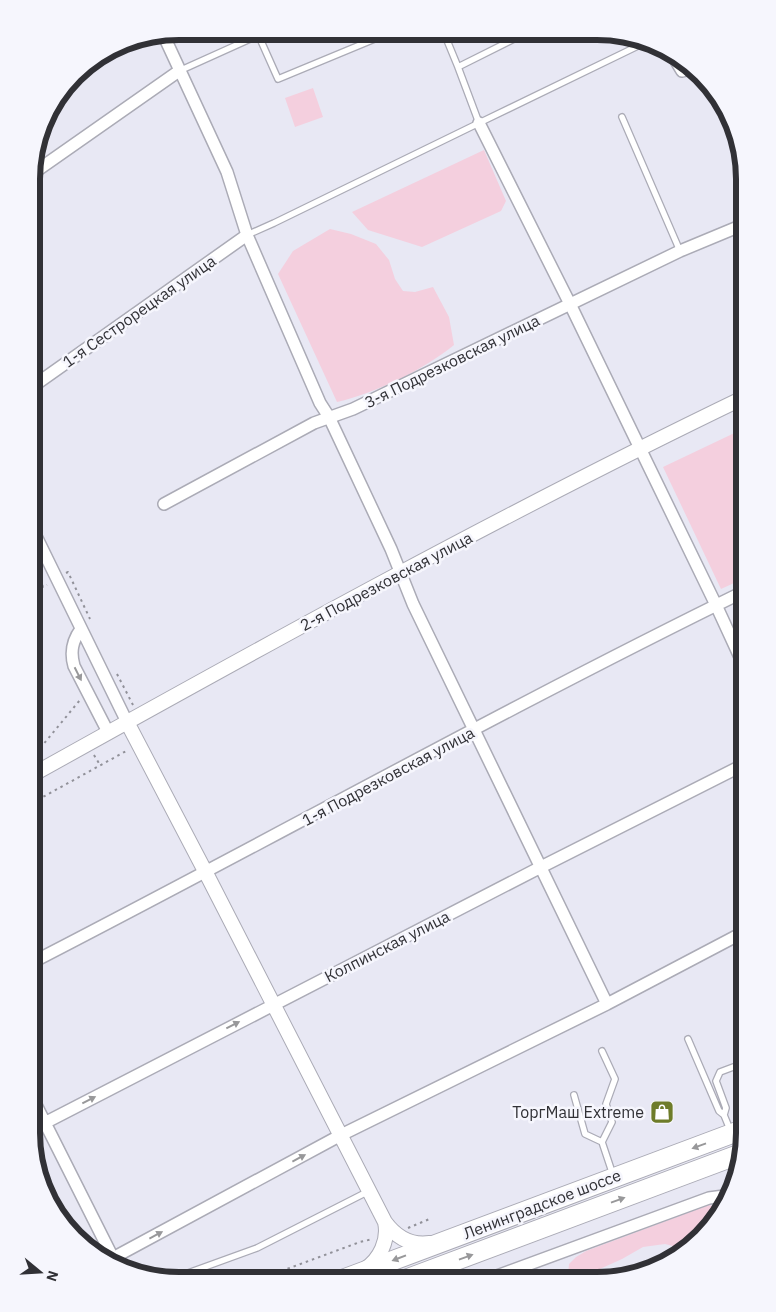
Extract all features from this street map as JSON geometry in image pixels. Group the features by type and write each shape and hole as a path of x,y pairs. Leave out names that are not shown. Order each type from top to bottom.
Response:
{"highway":[{"name":"Ленинградское шоссе","path":"361,1272 736,1133"},
{"name":"Ленинградское шоссе","path":"425,1272 734,1156"}],"street":[{"path":"166,41 227,172 247,235 320,403 329,417 391,549 413,604 607,1004"},
{"path":"41,168 179,71"},
{"path":"479,123 570,304 736,648"},
{"name":"3-я Подрезковская улица","path":"164,504 314,423 353,409 570,304 736,228"},
{"name":"1-я Сестрорецкая улица","path":"40,381 247,235"},
{"name":"2-я Подрезковская улица","path":"40,770 400,572 640,448 736,401"},
{"path":"40,544 127,722 385,1222 394,1234 409,1242 426,1244 443,1242"},
{"name":"1-я Подрезковская улица","path":"40,959 474,730 736,595"},
{"path":"81,629 74,640 71,657 108,732"},
{"name":"Колпинская улица","path":"40,1126 540,867 736,768"},
{"path":"117,1256 341,1135 607,1004 736,936"},
{"path":"40,1112 109,1252"},
{"path":"508,1272 708,1198 721,1196"},
{"path":"360,1272 370,1266 382,1248 386,1237 385,1222"}],"lane":[{"path":"179,71 243,40"},
{"path":"261,40 278,79 370,40"},
{"path":"447,40 479,123"},
{"path":"458,67 506,40"},
{"path":"247,235 637,46"},
{"path":"622,117 680,252"},
{"path":"688,1039 719,1111 736,1130"},
{"path":"602,1051 614,1080 606,1104 612,1122 602,1142"},
{"path":"724,1115 726,1108 716,1081 720,1072 736,1065"},
{"path":"574,1095 586,1134 602,1142 614,1178"},
{"path":"191,1272 257,1248 369,1191"}],"path":[{"path":"68,572 90,619"},
{"path":"117,674 135,709"},
{"path":"40,748 81,699"},
{"path":"40,799 132,747"},
{"path":"91,748 100,765"},
{"path":"279,1272 360,1242 380,1237"}],"shaded area":[{"path":"313,88 323,117 295,127 285,98"},
{"path":"484,150 506,201 501,211 422,247 368,230 352,212"},
{"path":"330,229 351,234 376,244 389,260 395,279 403,291 415,292 433,287 449,317 454,345 414,372 383,387 337,402 278,274 293,251"},
{"path":"736,432 736,582 721,589 663,467"},
{"path":"709,1205 715,1207 695,1231 676,1247 665,1244 643,1247 593,1272 568,1272 569,1264 586,1251"}],"place":[{"name":"ТоргМаш Extreme","path":"662,1112"}]}
